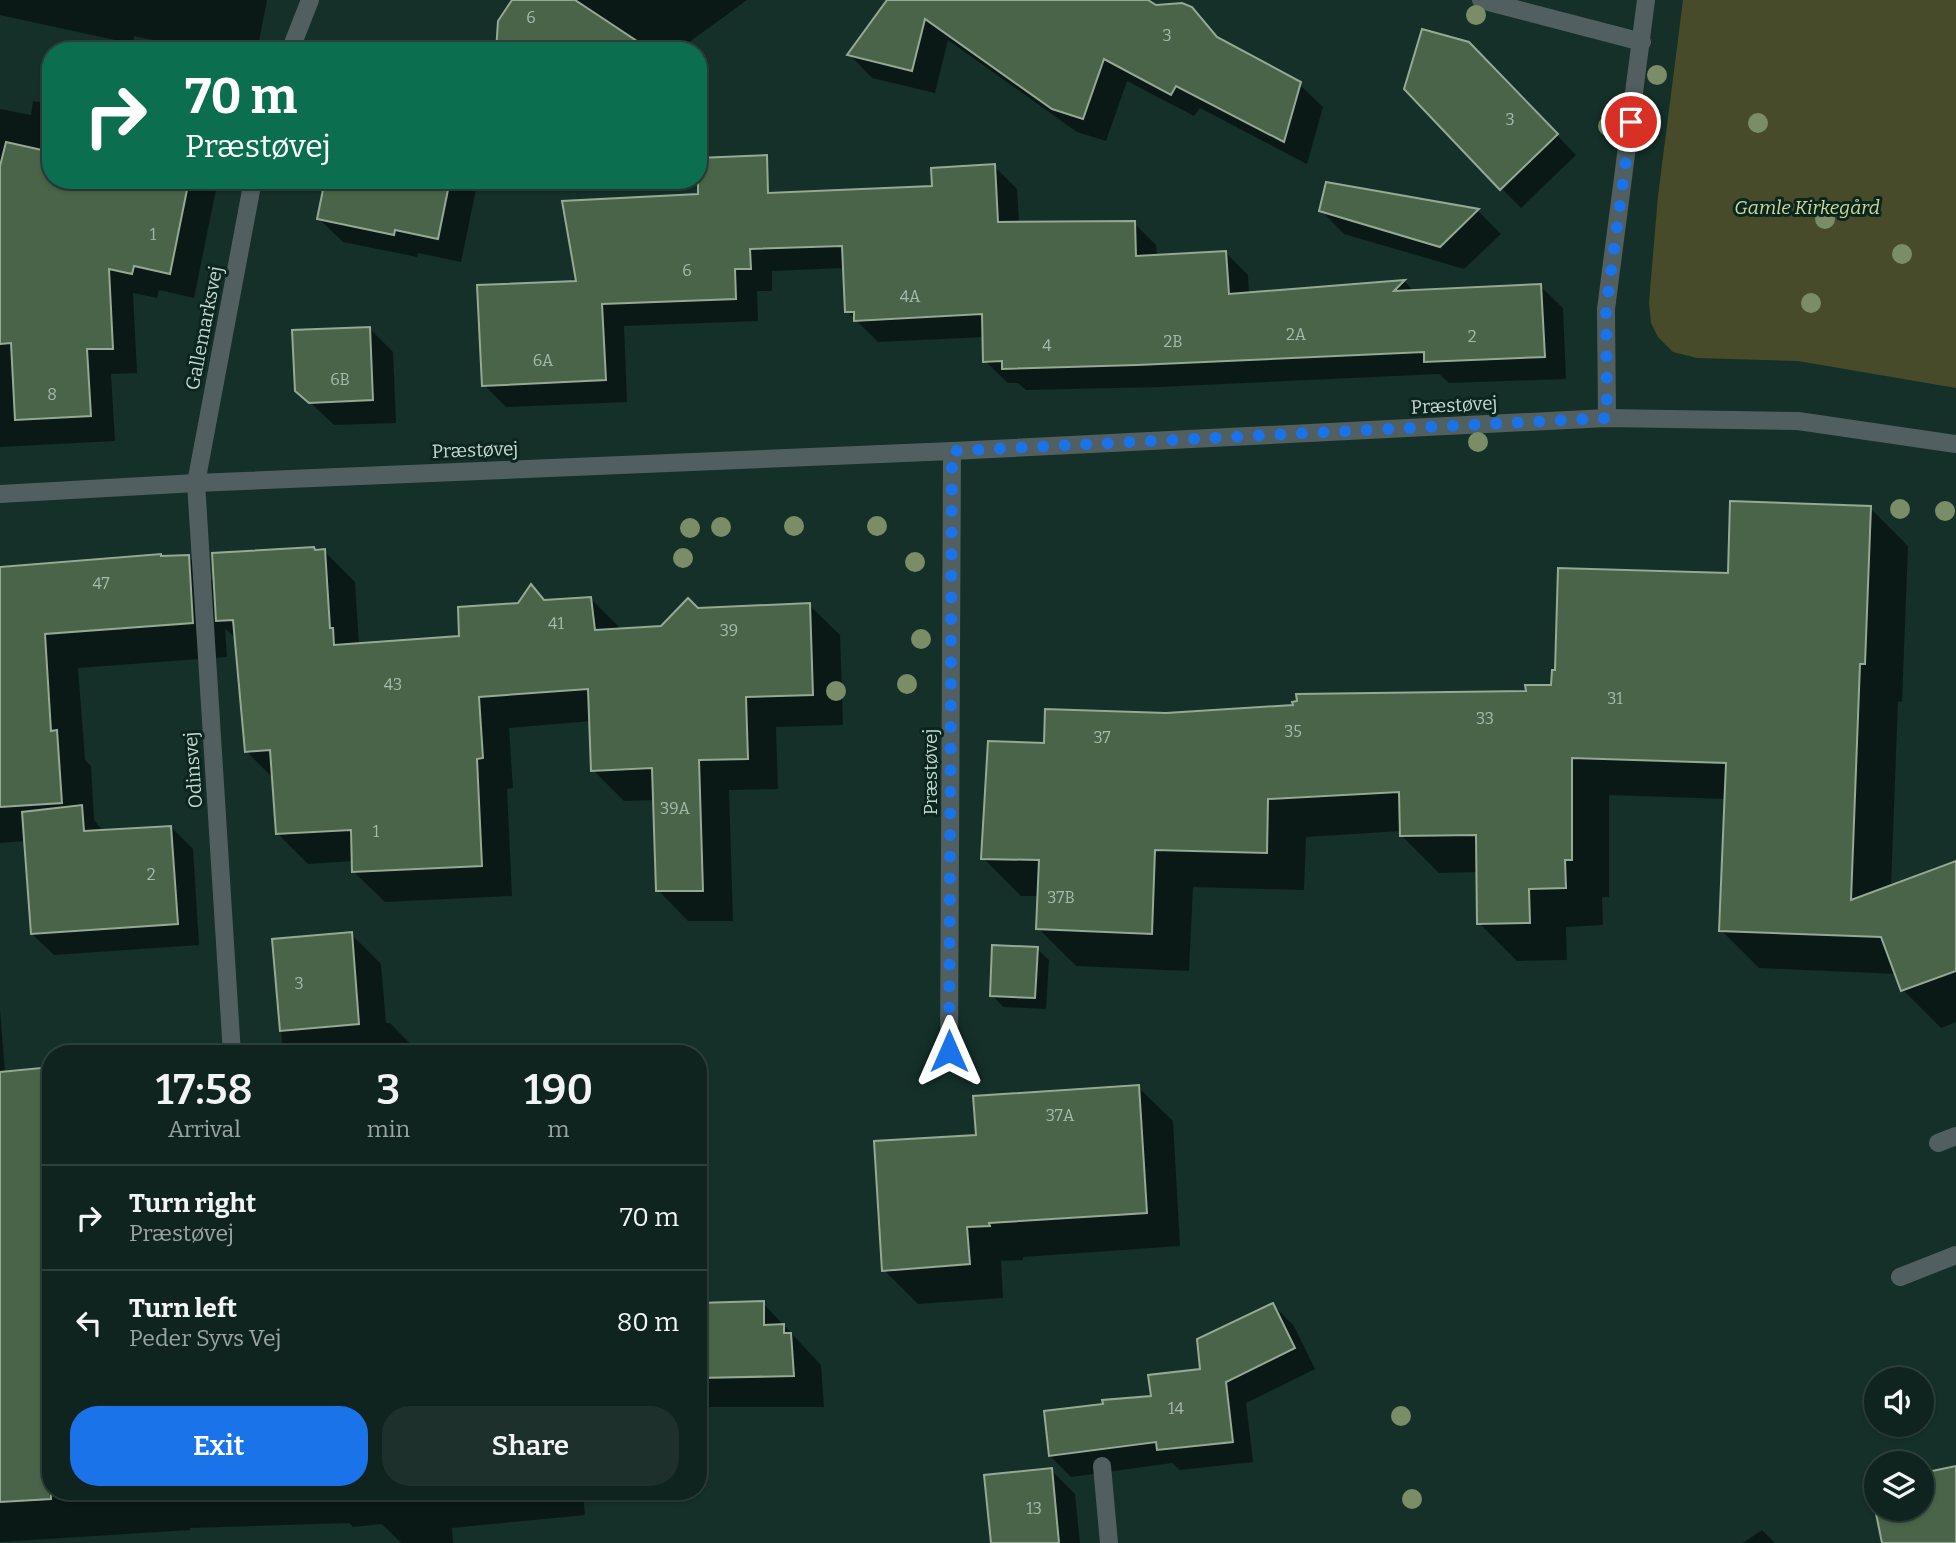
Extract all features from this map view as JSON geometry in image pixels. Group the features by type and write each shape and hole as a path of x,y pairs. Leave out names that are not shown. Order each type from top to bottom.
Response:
{"street":[{"path":"294,42 310,0"},
{"path":"1481,0 1642,42"},
{"path":"1607,418 1606,309 1646,0"},
{"name":"Gallemarksvej","path":"195,483 251,189"},
{"name":"Præstøvej","path":"0,494 1607,418 1798,421 1956,444"},
{"name":"Præstøvej","path":"949,1051 952,451"},
{"name":"Odinsvej","path":"195,483 231,1045"},
{"path":"1938,1143 1956,1136"},
{"path":"1900,1277 1956,1255"},
{"path":"1102,1466 1109,1543"}],"green space":[{"name":"Gamle Kirkegård","path":"1683,0 1956,0 1956,388 1798,361 1697,358 1673,352 1658,337 1651,323 1649,302 1658,196"}],"building":[{"path":"512,0 575,0 638,42 497,42 498,21"},
{"path":"887,0 1148,0 1156,5 1182,3 1192,7 1217,37 1301,82 1284,142 1176,86 1171,95 1104,59 1083,119 1052,109 925,19 912,71 847,55"},
{"path":"1422,29 1469,42 1558,134 1500,190 1404,89"},
{"path":"6,142 42,150 42,189 187,189 170,274 134,266 132,274 109,269 113,349 87,349 91,416 15,420 11,343 0,344 0,166"},
{"path":"767,155 768,193 932,186 931,168 995,164 998,222 1135,221 1136,256 1226,251 1229,294 1405,280 1394,291 1541,284 1545,357 1424,362 1424,352 1002,369 1002,361 983,362 982,314 854,321 854,312 845,312 842,246 750,249 751,269 735,269 736,299 602,304 606,380 482,386 477,285 576,281 562,201 698,194 698,189 707,189 707,158"},
{"path":"1326,182 1479,209 1440,247 1319,211"},
{"path":"323,189 448,189 438,239 395,230 394,235 317,219"},
{"path":"370,327 373,400 309,403 295,391 292,330"},
{"path":"1730,501 1871,506 1865,664 1860,664 1851,900 1956,861 1956,971 1901,991 1881,937 1719,931 1726,763 1572,758 1572,860 1565,860 1566,888 1529,889 1530,923 1477,924 1476,835 1400,836 1399,792 1268,799 1267,853 1155,850 1152,934 1036,929 1039,860 981,859 988,741 1044,743 1045,709 1166,713 1293,705 1292,702 1297,701 1296,694 1526,691 1525,685 1551,685 1552,670 1555,670 1558,568 1728,573"},
{"path":"314,547 315,550 325,549 330,628 333,628 334,645 459,636 458,607 518,603 531,584 544,600 591,597 595,630 661,626 688,598 698,608 810,603 813,695 746,697 748,759 699,760 703,891 656,891 652,768 591,771 588,689 479,697 483,758 477,759 482,866 352,872 351,830 276,834 270,750 245,752 233,620 216,621 212,553"},
{"path":"161,554 189,555 193,623 45,634 51,731 57,730 62,803 0,807 0,567"},
{"path":"82,805 84,831 171,826 178,924 31,934 22,812"},
{"path":"352,932 359,1024 280,1031 272,939"},
{"path":"992,945 1038,947 1035,998 990,996"},
{"path":"42,1068 42,1500 0,1502 0,1072"},
{"path":"1139,1085 1147,1213 989,1223 990,1226 967,1227 970,1264 882,1271 874,1141 976,1135 973,1096"},
{"path":"764,1301 764,1325 784,1324 784,1333 791,1333 794,1376 707,1378 707,1303"},
{"path":"1273,1303 1295,1348 1226,1382 1233,1442 1157,1450 1156,1442 1049,1456 1044,1411 1103,1404 1102,1400 1151,1396 1148,1375 1200,1369 1197,1339"},
{"path":"1956,1466 1956,1543 1882,1543 1878,1521 1934,1521 1934,1471"},
{"path":"1052,1468 1059,1543 991,1543 984,1475"}],"route":[{"path":"949,1051 952,451 1607,418 1606,309 1631,122"}]}
